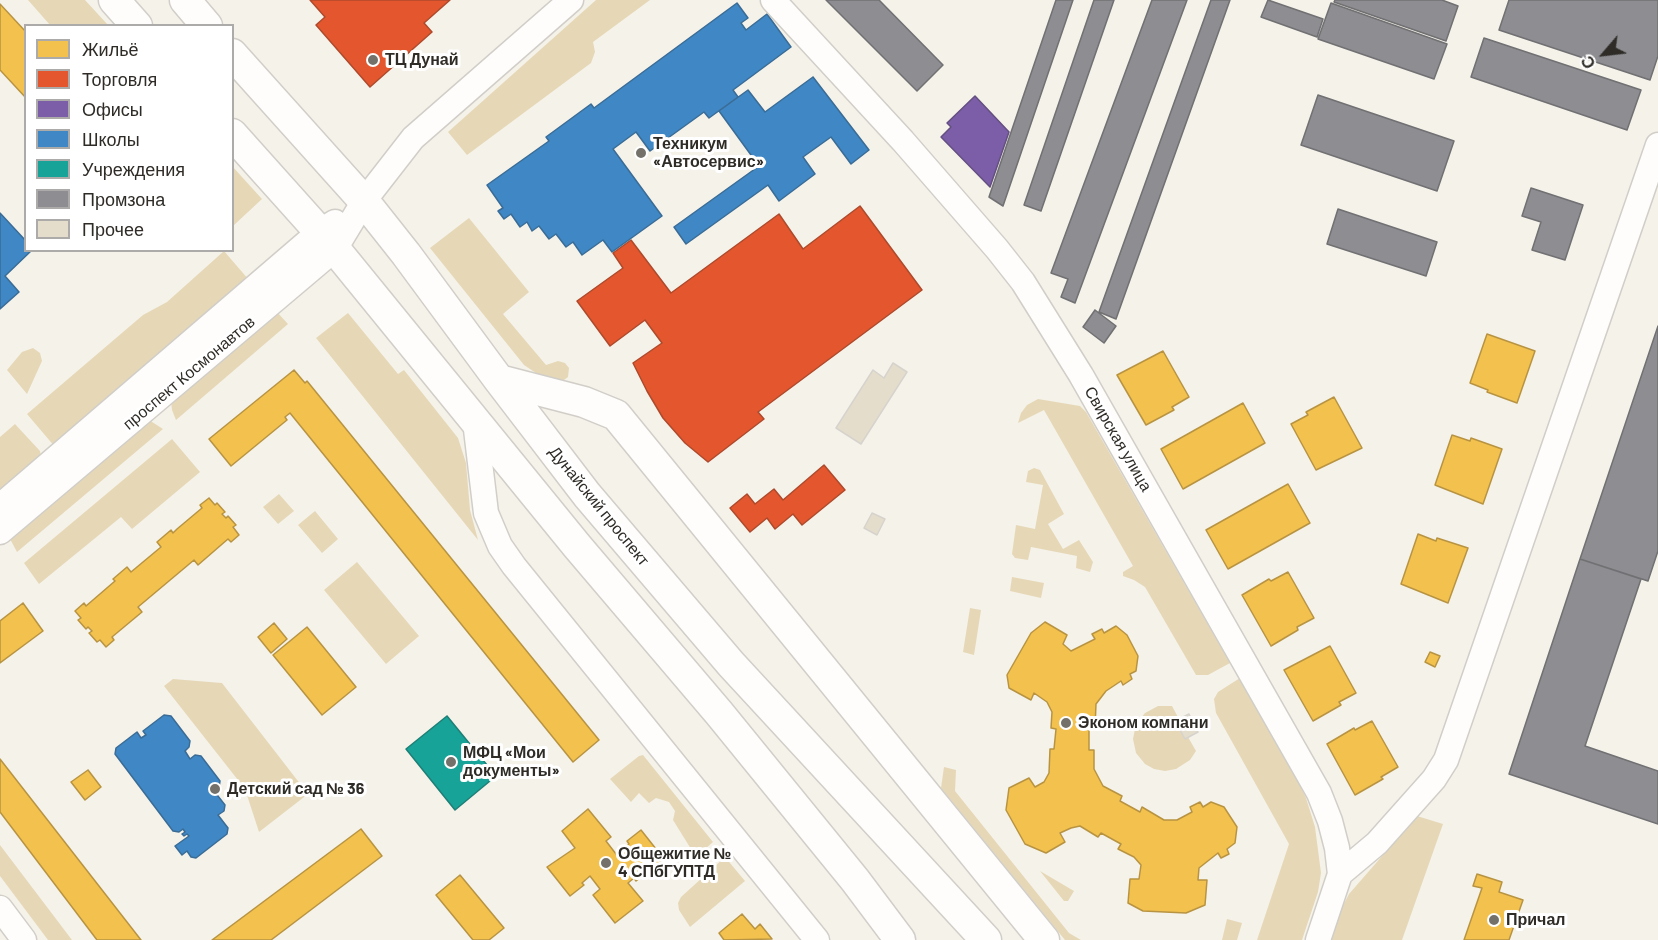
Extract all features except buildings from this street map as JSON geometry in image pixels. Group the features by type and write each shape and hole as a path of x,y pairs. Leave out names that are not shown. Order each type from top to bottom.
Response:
{"main road":[{"path":"114,0 135,24"},
{"path":"184,0 205,24"},
{"name":"Дунайский проспект","path":"234,56 364,201 587,495 732,664 986,940"},
{"path":"234,136 328,241 772,778 855,880 900,940"},
{"path":"499,380 585,402 616,415 1044,940"}],"street":[{"name":"проспект Космонавтов","path":"0,532 328,241 364,201 413,138 571,0"},
{"name":"Свирская улица","path":"772,0 903,141 998,249 1023,282 1060,339 1319,793 1330,821 1337,848 1340,874 1318,940"},
{"path":"1340,874 1377,843 1434,779 1446,760 1658,145"},
{"name":"проспект Космонавтов","path":"0,506 328,241"},
{"path":"475,421 486,513 500,546 817,940"},
{"path":"0,908 24,940"}],"shaded area":[{"path":"28,0 85,0 107,24 49,24"},
{"path":"596,0 650,0 593,42 595,52 591,63 467,155 448,132"},
{"path":"234,168 262,199 234,225"},
{"path":"469,218 529,292 503,314 546,365 558,361 565,363 569,368 568,377 564,380 539,375 524,365 430,248"},
{"path":"223,252 249,280 55,447 27,414 143,315 167,302"},
{"path":"277,312 288,324 176,420 171,401"},
{"path":"348,313 398,374 404,370 458,438 466,463 470,510 478,540 316,338"},
{"path":"33,348 40,353 42,361 27,394 7,370 22,352"},
{"path":"1038,399 1080,406 1086,412 1230,663 1208,675 1196,675 1145,587 1123,576 1123,572 1133,566 1044,410 1018,423 1027,405"},
{"path":"149,420 163,429 17,552 9,537"},
{"path":"15,424 40,451 41,457 0,492 0,437"},
{"path":"172,439 200,472 132,529 121,517 39,584 24,563"},
{"path":"1034,468 1040,470 1064,514 1048,524 1063,549 1079,540 1093,562 1090,572 1076,568 1077,556 1031,547 1028,560 1015,558 1012,554 1016,525 1035,529 1043,485 1026,482 1028,471"},
{"path":"279,494 294,511 278,524 263,507"},
{"path":"315,511 338,539 322,553 298,525"},
{"path":"357,562 419,636 386,664 324,590"},
{"path":"1012,577 1044,583 1041,598 1010,591"},
{"path":"970,608 981,610 974,655 963,652"},
{"path":"1240,678 1297,779 1315,827 1321,873 1318,892 1302,940 1257,940 1289,844 1216,713 1214,699 1218,692"},
{"path":"173,679 222,683 308,794 259,832 245,789 164,686"},
{"path":"1158,706 1172,706 1179,719 1176,722 1196,751 1190,760 1176,769 1165,771 1154,769 1145,764 1136,753 1133,739 1136,724 1145,713"},
{"path":"643,755 713,842 704,850 691,849 673,820 675,811 669,802 656,798 649,803 639,793 631,802 610,779"},
{"path":"944,767 956,770 955,791 1069,933 1081,940 1065,940 941,788"},
{"path":"1417,816 1443,824 1402,940 1330,940 1340,911 1349,894"},
{"path":"0,845 72,940 48,940 0,876"},
{"path":"725,857 745,881 690,927 679,910 678,903 681,897"},
{"path":"1040,871 1074,891 1068,901 1064,901"},
{"path":"1227,919 1242,923 1237,940 1222,940"}],"place":[{"name":"ТЦ Дунай","path":"373,60"},
{"name":"Техникум «Автосервис»","path":"641,153"},
{"name":"Эконом компани","path":"1066,723"},
{"name":"МФЦ «Мои документы»","path":"451,762"},
{"name":"Детский сад № 36","path":"215,789"},
{"name":"Общежитие № 4 СПбГУПТД","path":"606,863"},
{"name":"Причал","path":"1494,920"}]}
